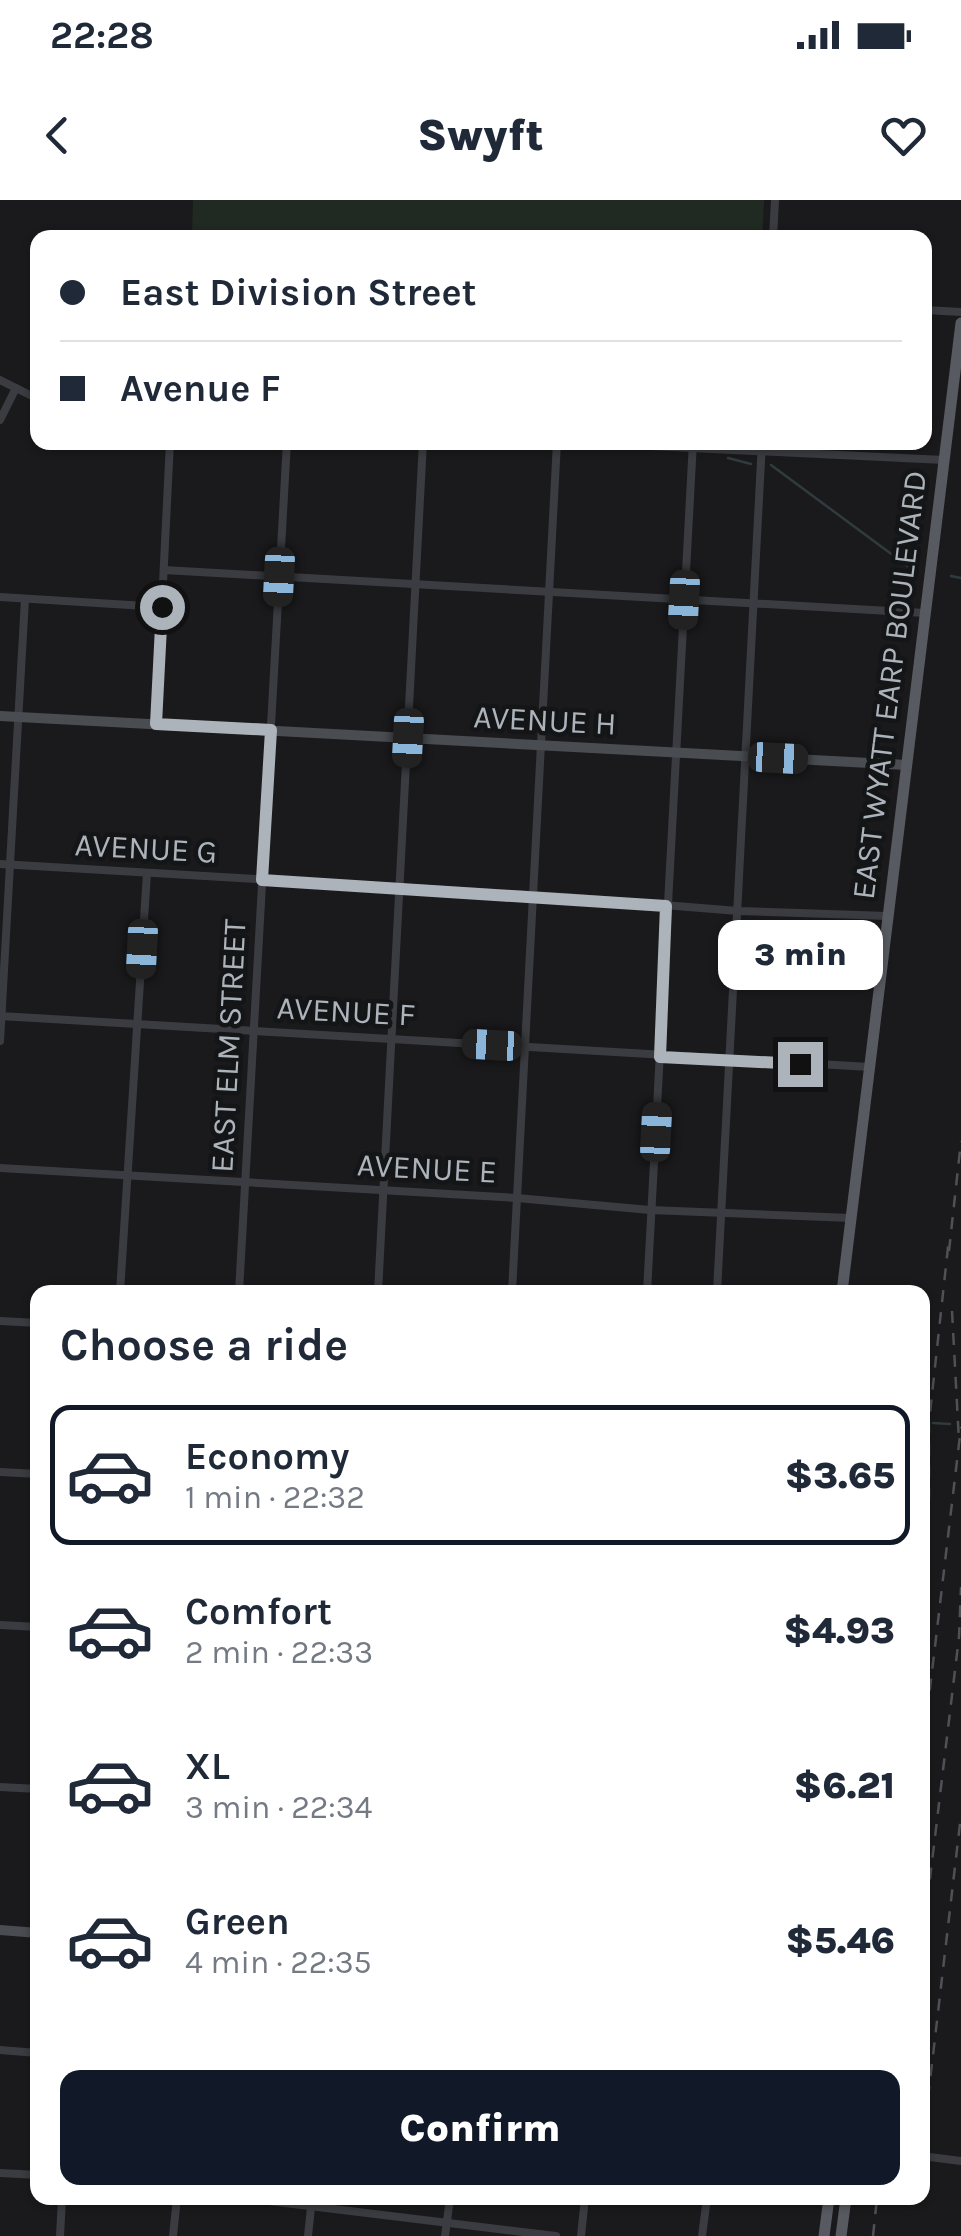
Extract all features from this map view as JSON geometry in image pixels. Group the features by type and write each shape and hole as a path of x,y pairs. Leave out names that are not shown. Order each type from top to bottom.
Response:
{"main road":[{"name":"EAST WYATT EARP BOULEVARD","path":"843,1285 961,322"},
{"path":"824,2236 828,2205"},
{"path":"842,2236 845,2205"}],"street":[{"path":"773,230 775,200"},
{"path":"932,310 961,312"},
{"path":"0,380 30,396"},
{"path":"0,420 16,388"},
{"path":"156,724 170,450"},
{"name":"EAST ELM STREET","path":"239,1285 287,450"},
{"path":"378,1285 423,450"},
{"path":"512,1285 557,450"},
{"path":"647,1285 693,450"},
{"path":"717,1285 762,450"},
{"path":"788,450 858,458 944,460"},
{"path":"164,570 925,613"},
{"path":"0,597 162,607"},
{"path":"0,1041 5,865 25,599"},
{"name":"AVENUE H","path":"0,716 907,765"},
{"name":"AVENUE G","path":"5,865 533,895 738,911 888,916"},
{"path":"120,1285 146,873"},
{"name":"AVENUE F","path":"1,1016 870,1067"},
{"name":"AVENUE E","path":"0,1168 517,1198 650,1210 851,1218"},
{"path":"0,1321 30,1323"},
{"path":"0,1472 30,1474"},
{"path":"0,1625 30,1627"},
{"path":"0,1787 30,1789"},
{"path":"0,1930 30,1932"},
{"path":"0,2050 30,2052"},
{"path":"930,2157 961,2161"},
{"path":"0,2173 30,2175"},
{"path":"60,2236 62,2205"},
{"path":"173,2236 176,2205"},
{"path":"308,2236 312,2205"},
{"path":"332,2205 556,2236"},
{"path":"445,2236 449,2205"},
{"path":"580,2236 585,2205"},
{"path":"702,2236 706,2205"}],"shaded area":[{"path":"193,200 764,200 762,230 192,230"}],"waterway":[{"path":"728,458 751,464"},
{"path":"771,465 913,570"},
{"path":"951,576 961,578"},
{"path":"933,1423 950,1424"}],"railway":[{"path":"949,1251 961,1141"},
{"path":"930,1413 949,1238"},
{"path":"952,1311 959,1441"},
{"path":"930,1689 961,1427"},
{"path":"930,1878 959,1637 961,1587"},
{"path":"930,2081 961,1815"},
{"path":"873,2236 876,2205"}],"route":[{"path":"162,607 156,724 271,730 262,880 666,906 660,1057 800,1064"}]}
